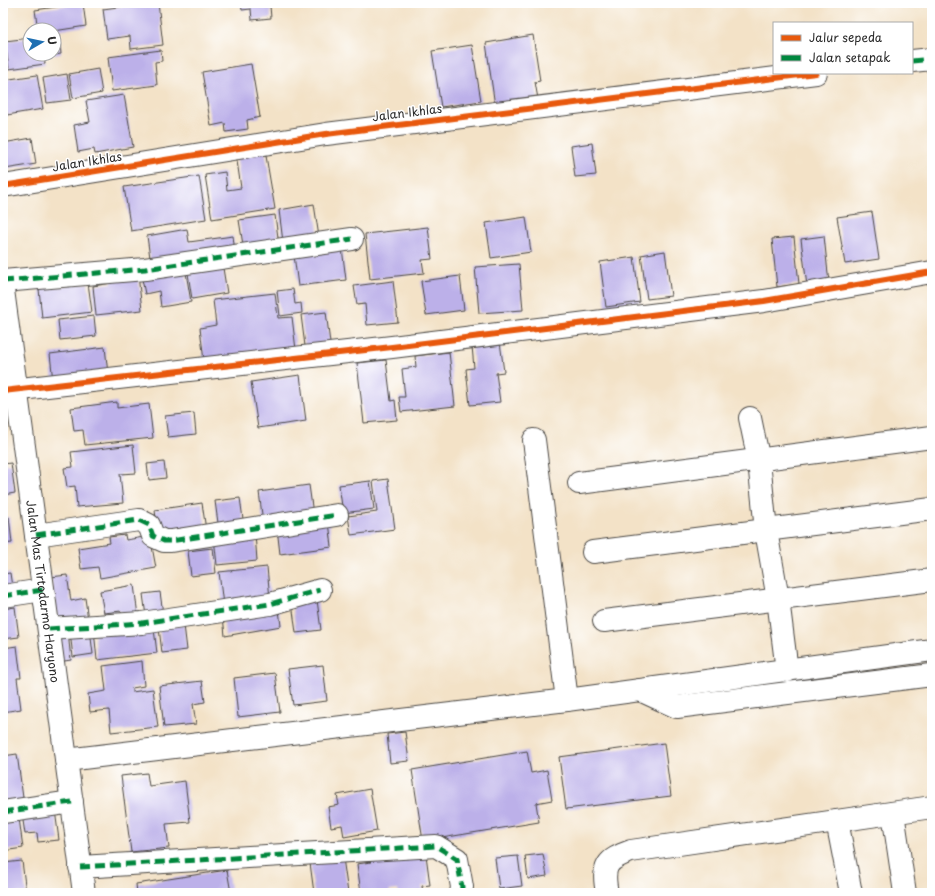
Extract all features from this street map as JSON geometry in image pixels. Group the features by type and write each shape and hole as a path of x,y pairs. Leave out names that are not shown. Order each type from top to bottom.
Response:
{"street":[{"path":"913,61 932,59"},
{"name":"Jalan Ikhlas","path":"3,186 326,134 808,74"},
{"path":"3,281 145,269 352,239"},
{"path":"10,390 392,347 764,302 932,272"},
{"name":"Jalan Mas Tirtodarmo Haryono","path":"3,290 10,390 36,536 84,893"},
{"path":"750,418 759,461 766,531 778,599 787,671"},
{"path":"579,483 759,461 932,437"},
{"path":"534,440 567,700"},
{"path":"593,552 932,509"},
{"path":"36,536 139,520 149,525 153,536 164,541 171,541 337,515"},
{"path":"604,621 932,580"},
{"path":"3,596 43,590"},
{"path":"49,629 142,622 270,604 320,590"},
{"path":"66,760 567,700 932,650"},
{"path":"640,690 677,707 932,675"},
{"path":"3,812 72,802"},
{"path":"607,893 604,875 608,863 616,856 631,851 932,807"},
{"path":"893,813 905,893"},
{"path":"837,821 851,893"},
{"path":"80,867 436,846 457,859 462,887 461,893"}],"building":[{"path":"83,3 86,26 62,30 62,22 37,22 35,10"},
{"path":"158,3 163,45 131,49 130,36 107,39 103,9"},
{"path":"241,3 290,4 270,6 271,18 252,20 251,9 242,10"},
{"path":"533,35 540,81 535,82 538,99 495,106 486,43"},
{"path":"22,39 22,62 45,62 45,64 9,69 5,41"},
{"path":"472,45 481,101 441,107 432,51"},
{"path":"161,50 162,61 155,62 157,85 112,91 108,57"},
{"path":"3,54 6,69 3,69"},
{"path":"251,64 260,117 247,120 248,129 226,132 225,123 211,126 202,72"},
{"path":"98,69 102,93 73,98 69,74"},
{"path":"67,74 71,100 47,103 43,78"},
{"path":"37,75 43,109 7,115 3,80"},
{"path":"124,95 133,147 95,154 94,149 78,152 74,125 90,122 86,101"},
{"path":"32,138 36,164 5,169 3,143"},
{"path":"592,143 596,175 575,177 571,146"},
{"path":"265,150 275,209 212,219 205,175 225,172 227,190 241,188 236,154"},
{"path":"199,176 206,219 131,231 124,187"},
{"path":"314,204 319,237 283,242 279,210"},
{"path":"872,212 879,259 845,264 837,217"},
{"path":"275,215 279,245 244,251 239,220"},
{"path":"526,217 531,252 491,258 486,223"},
{"path":"428,227 432,259 422,260 424,273 370,279 365,234"},
{"path":"187,229 189,242 233,236 235,252 151,265 147,236"},
{"path":"824,236 829,283 807,286 801,239"},
{"path":"794,237 799,284 777,287 772,239"},
{"path":"342,248 346,280 298,286 294,255"},
{"path":"665,251 671,296 647,299 641,255"},
{"path":"634,257 640,302 606,307 600,262"},
{"path":"222,262 227,293 192,299 187,267"},
{"path":"519,264 523,310 479,313 475,267"},
{"path":"185,267 191,302 161,307 159,291 145,294 141,274"},
{"path":"138,275 142,310 96,315 93,286 112,283 111,278"},
{"path":"460,276 464,310 426,315 421,281"},
{"path":"393,281 398,322 367,325 365,304 357,305 354,286"},
{"path":"88,283 92,312 42,318 39,289"},
{"path":"293,289 295,304 301,303 302,313 280,316 277,291"},
{"path":"275,293 278,318 292,317 296,350 204,361 200,328 216,325 213,300"},
{"path":"326,312 330,343 305,346 301,315"},
{"path":"94,316 96,336 60,340 58,320"},
{"path":"500,342 504,372 496,373 500,402 470,405 466,369 474,368 472,346"},
{"path":"105,347 108,374 53,381 50,354"},
{"path":"449,352 455,406 401,412 399,397 405,397 402,369 416,367 415,356"},
{"path":"386,360 391,401 395,400 397,420 364,423 357,363"},
{"path":"300,375 306,421 258,428 251,382"},
{"path":"117,402 117,408 149,404 153,438 85,445 83,430 74,431 71,408"},
{"path":"194,413 196,434 168,437 165,416"},
{"path":"133,445 136,473 120,474 123,503 77,507 75,486 67,487 64,468 73,467 71,452"},
{"path":"164,462 166,478 149,480 147,464"},
{"path":"11,463 15,493 3,495 3,464"},
{"path":"388,479 395,529 351,535 348,516 377,512 373,481"},
{"path":"370,481 374,509 343,513 339,485"},
{"path":"309,485 313,514 263,522 259,492"},
{"path":"240,498 244,526 219,530 215,501"},
{"path":"202,503 206,530 158,537 155,510"},
{"path":"9,517 12,543 3,544 3,518"},
{"path":"329,522 332,547 280,554 277,528"},
{"path":"255,533 257,561 217,565 214,538"},
{"path":"125,535 126,540 150,536 156,568 100,578 98,567 81,569 78,548 110,543 109,537"},
{"path":"213,548 216,573 191,576 188,551"},
{"path":"267,567 270,599 223,605 219,572"},
{"path":"10,573 12,587 3,589 3,574"},
{"path":"67,575 71,601 85,598 88,620 58,625 51,577"},
{"path":"134,585 138,616 122,618 121,611 104,613 100,591"},
{"path":"160,592 163,614 146,616 143,594"},
{"path":"317,600 321,630 296,633 292,603"},
{"path":"15,607 19,637 3,639 3,609"},
{"path":"279,610 281,626 225,636 223,616"},
{"path":"184,625 187,650 162,653 159,628"},
{"path":"154,629 157,653 97,660 94,630"},
{"path":"90,630 93,654 73,657 70,632"},
{"path":"68,632 71,660 58,662 55,634"},
{"path":"17,646 21,678 17,678 21,709 3,712 3,648"},
{"path":"142,661 144,686 132,688 132,692 153,689 158,727 111,732 109,710 90,712 88,694 106,691 103,666"},
{"path":"323,665 327,701 293,705 288,669"},
{"path":"275,673 280,712 238,717 234,678"},
{"path":"202,681 205,702 193,704 196,724 164,727 159,686"},
{"path":"405,732 409,761 390,763 387,734"},
{"path":"664,743 671,796 566,809 559,757"},
{"path":"527,751 531,773 547,770 552,800 536,803 539,822 423,841 412,770"},
{"path":"17,754 24,805 3,808 3,756"},
{"path":"147,773 149,786 185,781 190,822 166,824 169,848 131,852 121,776"},
{"path":"370,789 377,831 344,837 342,825 331,827 328,807 339,805 337,795"},
{"path":"55,810 59,840 38,842 37,833 25,834 22,814"},
{"path":"19,818 23,848 3,851 3,820"},
{"path":"370,854 426,855 430,885 422,886 423,893 399,893 398,890 389,891 390,893 361,893 357,864 371,862"},
{"path":"543,854 547,876 528,879 525,856"},
{"path":"518,856 522,886 499,889 495,858"},
{"path":"343,858 348,893 314,893 310,863"},
{"path":"22,861 26,893 3,893 3,863"},
{"path":"227,870 231,893 137,893 136,884"}],"marked path":[{"path":"913,61 932,59"},
{"path":"3,281 145,269 352,239"},
{"path":"36,535 139,520 149,525 153,536 164,541 171,541 337,515"},
{"path":"3,596 43,590"},
{"path":"49,629 142,623 270,604 320,590"},
{"path":"3,812 72,802"},
{"path":"80,867 436,846 457,859 462,887 461,893"}],"cycle path":[{"path":"3,186 326,134 808,74"},
{"path":"3,391 392,347 764,301 932,272"}]}
